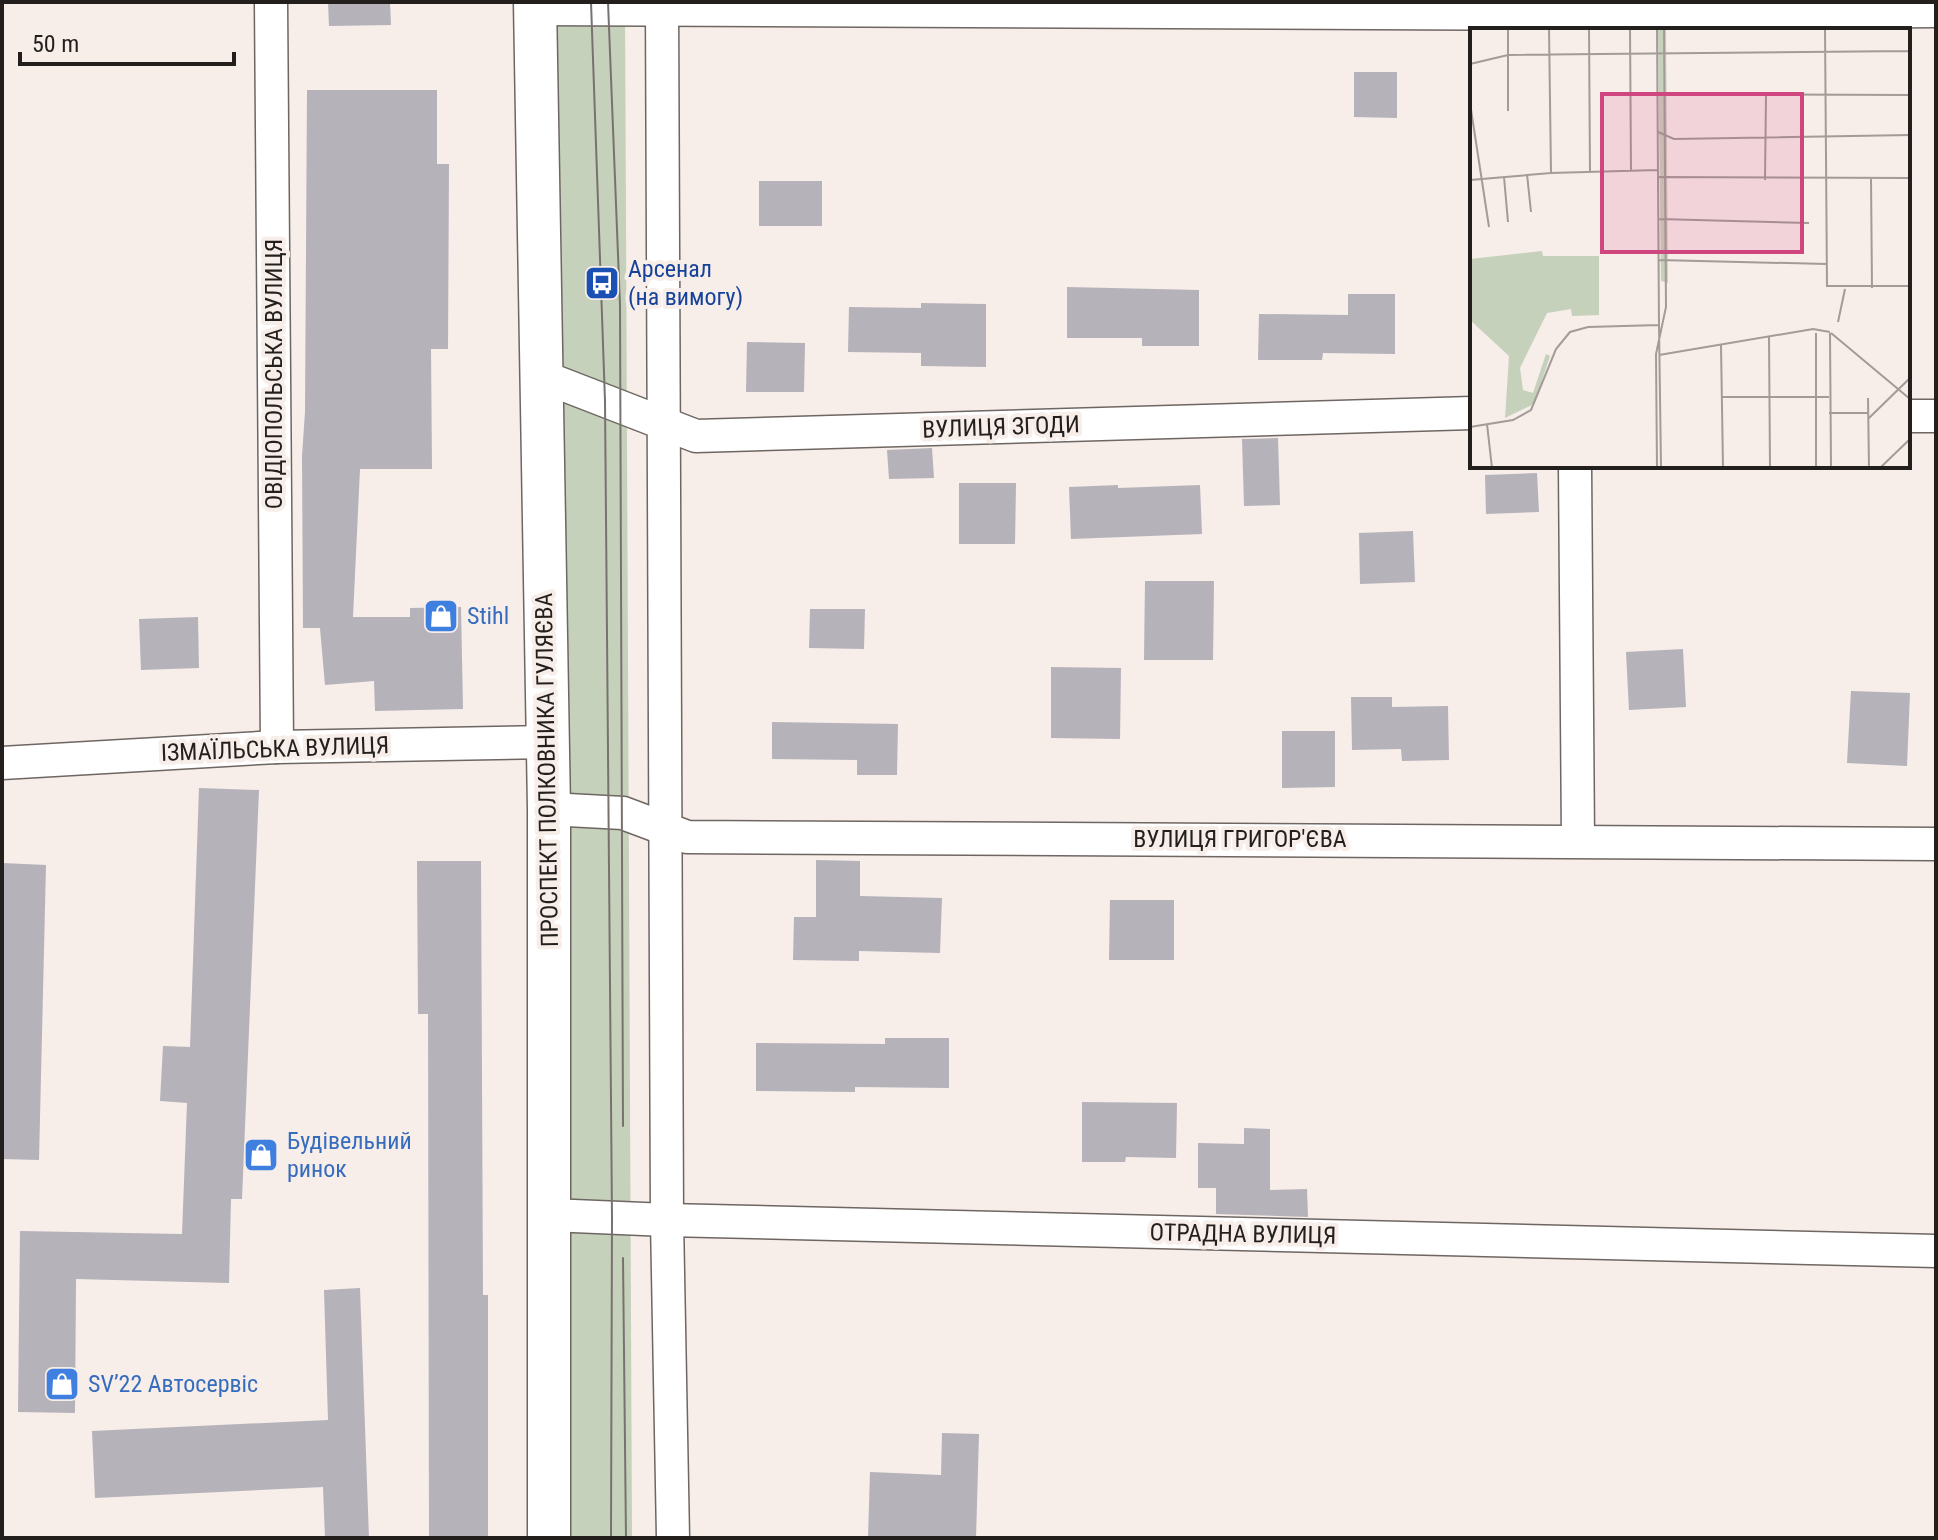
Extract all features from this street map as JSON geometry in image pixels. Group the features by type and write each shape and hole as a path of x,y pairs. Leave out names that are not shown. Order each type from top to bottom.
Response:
{"main road":[{"name":"ПРОСПЕКТ ПОЛКОВНИКА ГУЛЯЄВА","path":"535,6 549,809 549,1538"}],"street":[{"name":"ОВІДІОПОЛЬСЬКА ВУЛИЦЯ","path":"271,2 277,747"},
{"path":"662,5 667,1220 673,1538"},
{"path":"535,6 662,5 1587,22 1936,11"},
{"name":"ВУЛИЦЯ ЗГОДИ","path":"541,376 696,436 1470,413"},
{"path":"1910,416 1936,416"},
{"path":"1575,468 1578,841"},
{"name":"ІЗМАЇЛЬСЬКА ВУЛИЦЯ","path":"2,763 277,747 548,742"},
{"name":"ВУЛИЦЯ ГРИГОР'ЄВА","path":"549,809 623,813 687,837 1936,844"},
{"name":"ОТРАДНА ВУЛИЦЯ","path":"550,1215 1936,1251"}],"green space":[{"path":"551,2 625,2 632,1538 566,1538"}],"building":[{"path":"328,2 390,2 391,25 329,26"},
{"path":"1354,72 1397,72 1397,118 1354,117"},
{"path":"307,90 437,90 437,164 449,164 448,349 431,349 432,469 360,469 353,617 410,617 410,608 461,607 463,709 375,711 374,681 325,685 320,628 303,628"},
{"path":"759,181 822,181 822,226 759,226"},
{"path":"1067,287 1199,290 1199,346 1142,346 1142,338 1067,338"},
{"path":"1348,294 1395,294 1395,354 1323,353 1322,360 1258,360 1259,314 1348,315"},
{"path":"921,303 986,304 986,367 921,366 921,353 848,352 849,307 921,308"},
{"path":"747,342 805,343 804,392 746,392"},
{"path":"1278,438 1280,505 1244,506 1242,439"},
{"path":"932,448 934,478 889,479 887,450"},
{"path":"1537,473 1539,512 1486,514 1485,475"},
{"path":"959,483 1016,483 1015,544 959,544"},
{"path":"1118,485 1118,488 1200,485 1202,534 1071,539 1069,487"},
{"path":"1413,531 1415,582 1360,584 1359,533"},
{"path":"1145,581 1214,581 1213,660 1144,660"},
{"path":"810,609 865,609 864,649 809,648"},
{"path":"198,617 199,668 141,670 139,619"},
{"path":"1683,649 1686,707 1629,710 1626,652"},
{"path":"1051,667 1121,668 1120,739 1051,738"},
{"path":"1851,691 1910,693 1907,766 1847,763"},
{"path":"1351,697 1392,697 1392,707 1448,706 1449,760 1402,761 1401,749 1352,750"},
{"path":"772,722 898,724 897,775 857,775 857,760 772,759"},
{"path":"1282,731 1335,731 1335,787 1282,788"},
{"path":"199,788 259,790 242,1199 231,1199 229,1283 76,1279 75,1413 18,1412 20,1231 182,1234 187,1103 160,1101 163,1046 190,1047"},
{"path":"816,860 860,861 860,896 942,898 940,953 859,951 859,961 793,960 794,917 816,917"},
{"path":"417,861 481,861 483,1295 488,1295 488,1538 429,1538 428,1014 418,1014"},
{"path":"2,863 46,865 39,1160 2,1159"},
{"path":"1110,900 1174,900 1174,960 1109,960"},
{"path":"885,1038 949,1038 949,1088 855,1087 855,1092 756,1091 756,1043 885,1044"},
{"path":"1082,1102 1177,1103 1176,1158 1126,1157 1125,1162 1082,1162"},
{"path":"1244,1128 1270,1129 1270,1190 1307,1189 1308,1217 1216,1214 1216,1188 1198,1188 1198,1143 1244,1144"},
{"path":"360,1288 369,1538 325,1538 323,1487 95,1498 92,1431 328,1420 324,1290"},
{"path":"942,1433 979,1434 976,1538 868,1538 870,1472 941,1475"}],"tram line":[{"path":"591,2 605,401 612,1218 611,1538"},
{"path":"608,2 620,305 623,1126"},
{"path":"623,1258 626,1538"}],"place":[{"name":"Арсенал (на вимогу)","path":"602,283"},
{"name":"Stihl","path":"441,616"},
{"name":"Будівельний ринок","path":"261,1155"},
{"name":"SV’22 Автосервіс","path":"62,1384"}]}
